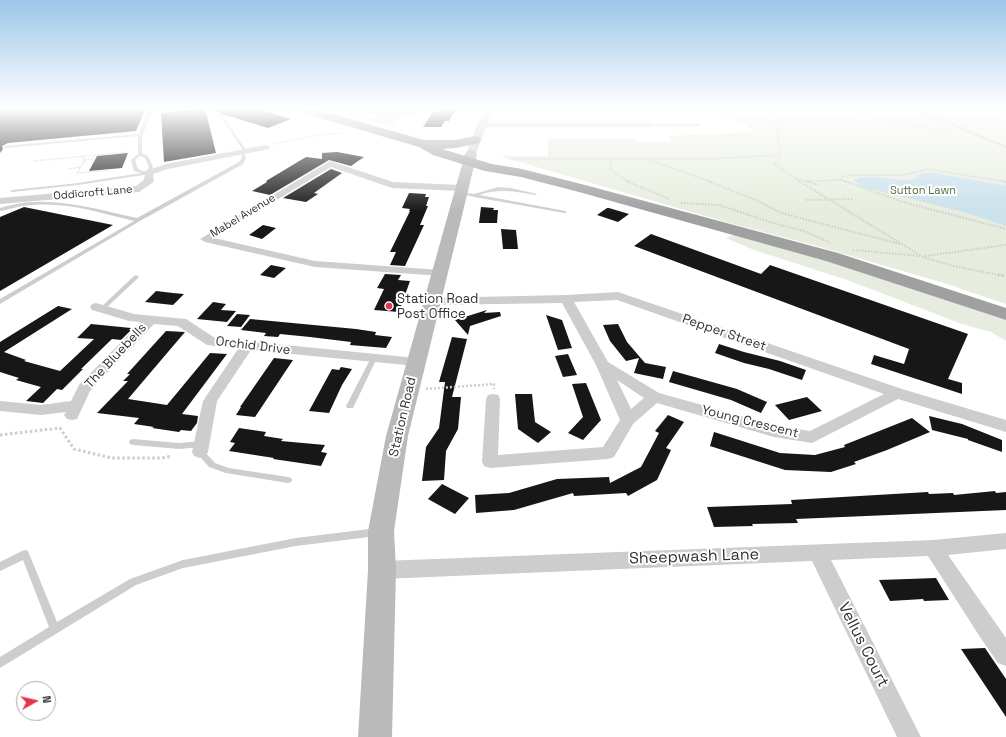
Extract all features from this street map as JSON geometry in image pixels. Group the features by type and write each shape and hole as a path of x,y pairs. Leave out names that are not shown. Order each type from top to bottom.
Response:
{"highway":[{"path":"417,142 438,152 470,158 492,160 522,173"},
{"path":"423,144 456,144 464,142"},
{"path":"470,158 490,168 522,173 832,257 1006,314"},
{"path":"465,189 488,173 522,173"}],"main road":[{"name":"Station Road","path":"376,737 382,570 381,531 397,436 416,362 465,189 470,158"}],"street":[{"name":"Station Road","path":"470,158 474,142"},
{"name":"Oddicroft Lane","path":"0,201 135,190 150,181 148,173 166,167 266,147"},
{"name":"Mabel Avenue","path":"442,272 315,264 205,239 330,164 392,185 465,189"},
{"name":"Pepper Street","path":"433,301 566,299 618,296 897,394 1006,426"},
{"path":"566,299 603,365 628,420"},
{"name":"Orchid Drive","path":"99,308 133,318 181,322 212,342 416,362"},
{"name":"The Bluebells","path":"0,406 41,410 74,410 84,389 152,319"},
{"path":"201,448 210,401 247,346"},
{"name":"Young Crescent","path":"603,365 654,396 774,431 812,437 897,394"},
{"path":"493,399 490,462 608,453 628,420 654,396"},
{"name":"Sheepwash Lane","path":"382,570 933,548 1006,542"},
{"path":"933,548 987,630 1006,655"},
{"name":"Vellus Court","path":"817,552 909,737"}],"lane":[{"path":"5,147 57,142"},
{"path":"141,142 140,154 133,160 136,170 148,173"},
{"path":"0,302 138,220 241,163 244,158 244,152 238,142"},
{"path":"995,142 1006,147"},
{"path":"140,154 148,157 150,167 148,173"},
{"path":"12,191 78,184 148,173"},
{"path":"465,189 488,190 501,188 535,194"},
{"path":"465,189 565,212"},
{"path":"0,210 18,204 48,202 138,220"},
{"path":"99,308 136,277"},
{"path":"350,406 374,358"},
{"path":"133,442 201,448 212,465 229,471 288,480"},
{"path":"0,663 133,582 183,564 296,542 381,531"},
{"path":"0,567 25,554 55,629"}],"path":[{"path":"266,147 284,142"},
{"path":"779,142 781,155 774,164 791,177 903,245 923,256 949,266 1006,276"},
{"path":"34,161 126,152"},
{"path":"85,160 93,159 96,155"},
{"path":"492,160 497,158 647,160 740,158 781,155"},
{"path":"84,156 82,160 85,160"},
{"path":"85,160 77,173 135,167"},
{"path":"611,160 610,169 630,184 672,200"},
{"path":"647,160 667,165 758,201 766,208 823,223 878,240 903,245"},
{"path":"69,169 81,167"},
{"path":"842,180 842,177 849,175 903,175 911,174 916,170 924,169 1006,182"},
{"path":"791,177 808,181 818,186"},
{"path":"808,181 842,180 866,190 903,202 1006,229"},
{"path":"806,200 854,199"},
{"path":"680,202 719,205 773,224 804,231 832,243"},
{"path":"850,250 923,256 1006,245"},
{"path":"409,390 494,384 493,399"},
{"path":"0,435 60,428 74,449 112,458 162,458 201,448"}],"green space":[{"name":"Sutton Lawn","path":"548,142 1006,142 1006,304 947,284 817,246 729,223 499,156 548,156"},
{"path":"735,234 797,251 1006,320 1006,341 991,332 962,324 847,280 754,250 726,238"}],"water":[{"path":"936,173 1006,186 1006,226 964,212 861,186 854,180 861,177 879,177 906,180 913,179 919,176 917,175"}],"building":[{"path":"0,142 14,142 8,143 2,146 3,149 0,153"},
{"path":"163,142 213,142 216,153 164,162"},
{"path":"337,152 364,157 351,166 329,160 270,195 252,191 306,157 322,159 322,153"},
{"path":"128,153 122,168 89,171 97,156"},
{"path":"331,169 342,173 314,193 318,194 306,202 283,198"},
{"path":"409,193 426,194 425,197 429,197 426,206 428,206 420,225 424,225 405,266 390,265 396,252 390,252 410,211 410,209 402,208"},
{"path":"24,207 113,225 0,291 0,217"},
{"path":"481,207 494,208 493,210 498,210 497,223 479,223"},
{"path":"607,208 629,214 618,222 597,215"},
{"path":"263,225 276,228 262,239 249,235"},
{"path":"501,229 516,230 518,249 503,249"},
{"path":"651,234 761,274 770,265 968,334 948,379 962,383 962,394 871,364 874,355 904,364 909,349 634,246"},
{"path":"271,265 286,268 274,278 260,275"},
{"path":"385,274 401,275 398,280 410,281 399,312 374,310 384,289 377,288"},
{"path":"156,291 184,294 173,305 145,302"},
{"path":"213,302 226,304 221,310 236,311 227,322 197,319"},
{"path":"58,306 72,309 4,352 26,360 24,361 60,371 94,339 77,338 91,324 131,328 129,330 131,330 121,340 112,339 62,390 57,389 43,403 26,401 41,387 16,380 19,378 0,372 0,342"},
{"path":"487,310 484,313 500,312 501,316 470,326 468,335 455,320"},
{"path":"237,314 250,315 241,327 227,326"},
{"path":"546,315 562,320 572,348 558,350"},
{"path":"250,319 356,329 376,332 375,335 392,337 386,348 350,345 351,342 280,334 278,337 264,336 266,333 241,330"},
{"path":"618,324 627,342 645,363 666,367 663,379 634,373 639,358 626,361 610,341 603,325"},
{"path":"166,331 185,332 128,399 167,405 210,353 227,354 182,414 198,416 197,423 191,431 181,430 179,432 152,428 154,427 134,424 139,418 97,413 128,381 123,381 130,374 127,374"},
{"path":"452,337 467,339 452,397 461,397 458,429 446,451 444,480 422,481 426,447 439,428 445,382 439,382"},
{"path":"719,344 806,370 802,380 769,369 744,363 715,353"},
{"path":"568,354 577,375 563,377 555,356"},
{"path":"274,358 293,360 255,417 236,415 240,407"},
{"path":"341,367 352,369 342,385 329,413 309,411 332,369 339,370"},
{"path":"673,371 737,389 767,402 761,413 731,400 669,382"},
{"path":"586,383 601,420 583,440 568,433 583,417 572,384"},
{"path":"515,394 532,394 535,422 551,432 538,443 518,429"},
{"path":"807,397 822,411 789,420 775,405"},
{"path":"668,415 684,422 666,448 671,450 657,480 628,496 626,493 574,496 573,493 514,510 476,513 475,495 509,493 557,479 609,477 610,483 641,467 659,433 655,431"},
{"path":"929,416 962,424 1002,440 1002,452 968,439 932,430"},
{"path":"912,418 930,432 854,462 856,464 831,472 785,470 710,446 714,432 780,453 815,455 845,447 844,445"},
{"path":"239,428 266,432 264,436 283,439 281,441 325,445 321,452 327,453 321,466 229,451 235,443 230,442"},
{"path":"442,484 469,498 455,514 428,499"},
{"path":"995,491 996,493 1006,492 1006,510 796,519 798,523 714,527 707,507 792,504 791,500 928,492 929,494 953,493 954,495"},
{"path":"936,578 949,600 924,601 923,599 890,601 879,580"},
{"path":"985,648 1006,679 1006,717 961,649"}],"place":[{"name":"Station Road Post Office","path":"389,306"}]}
